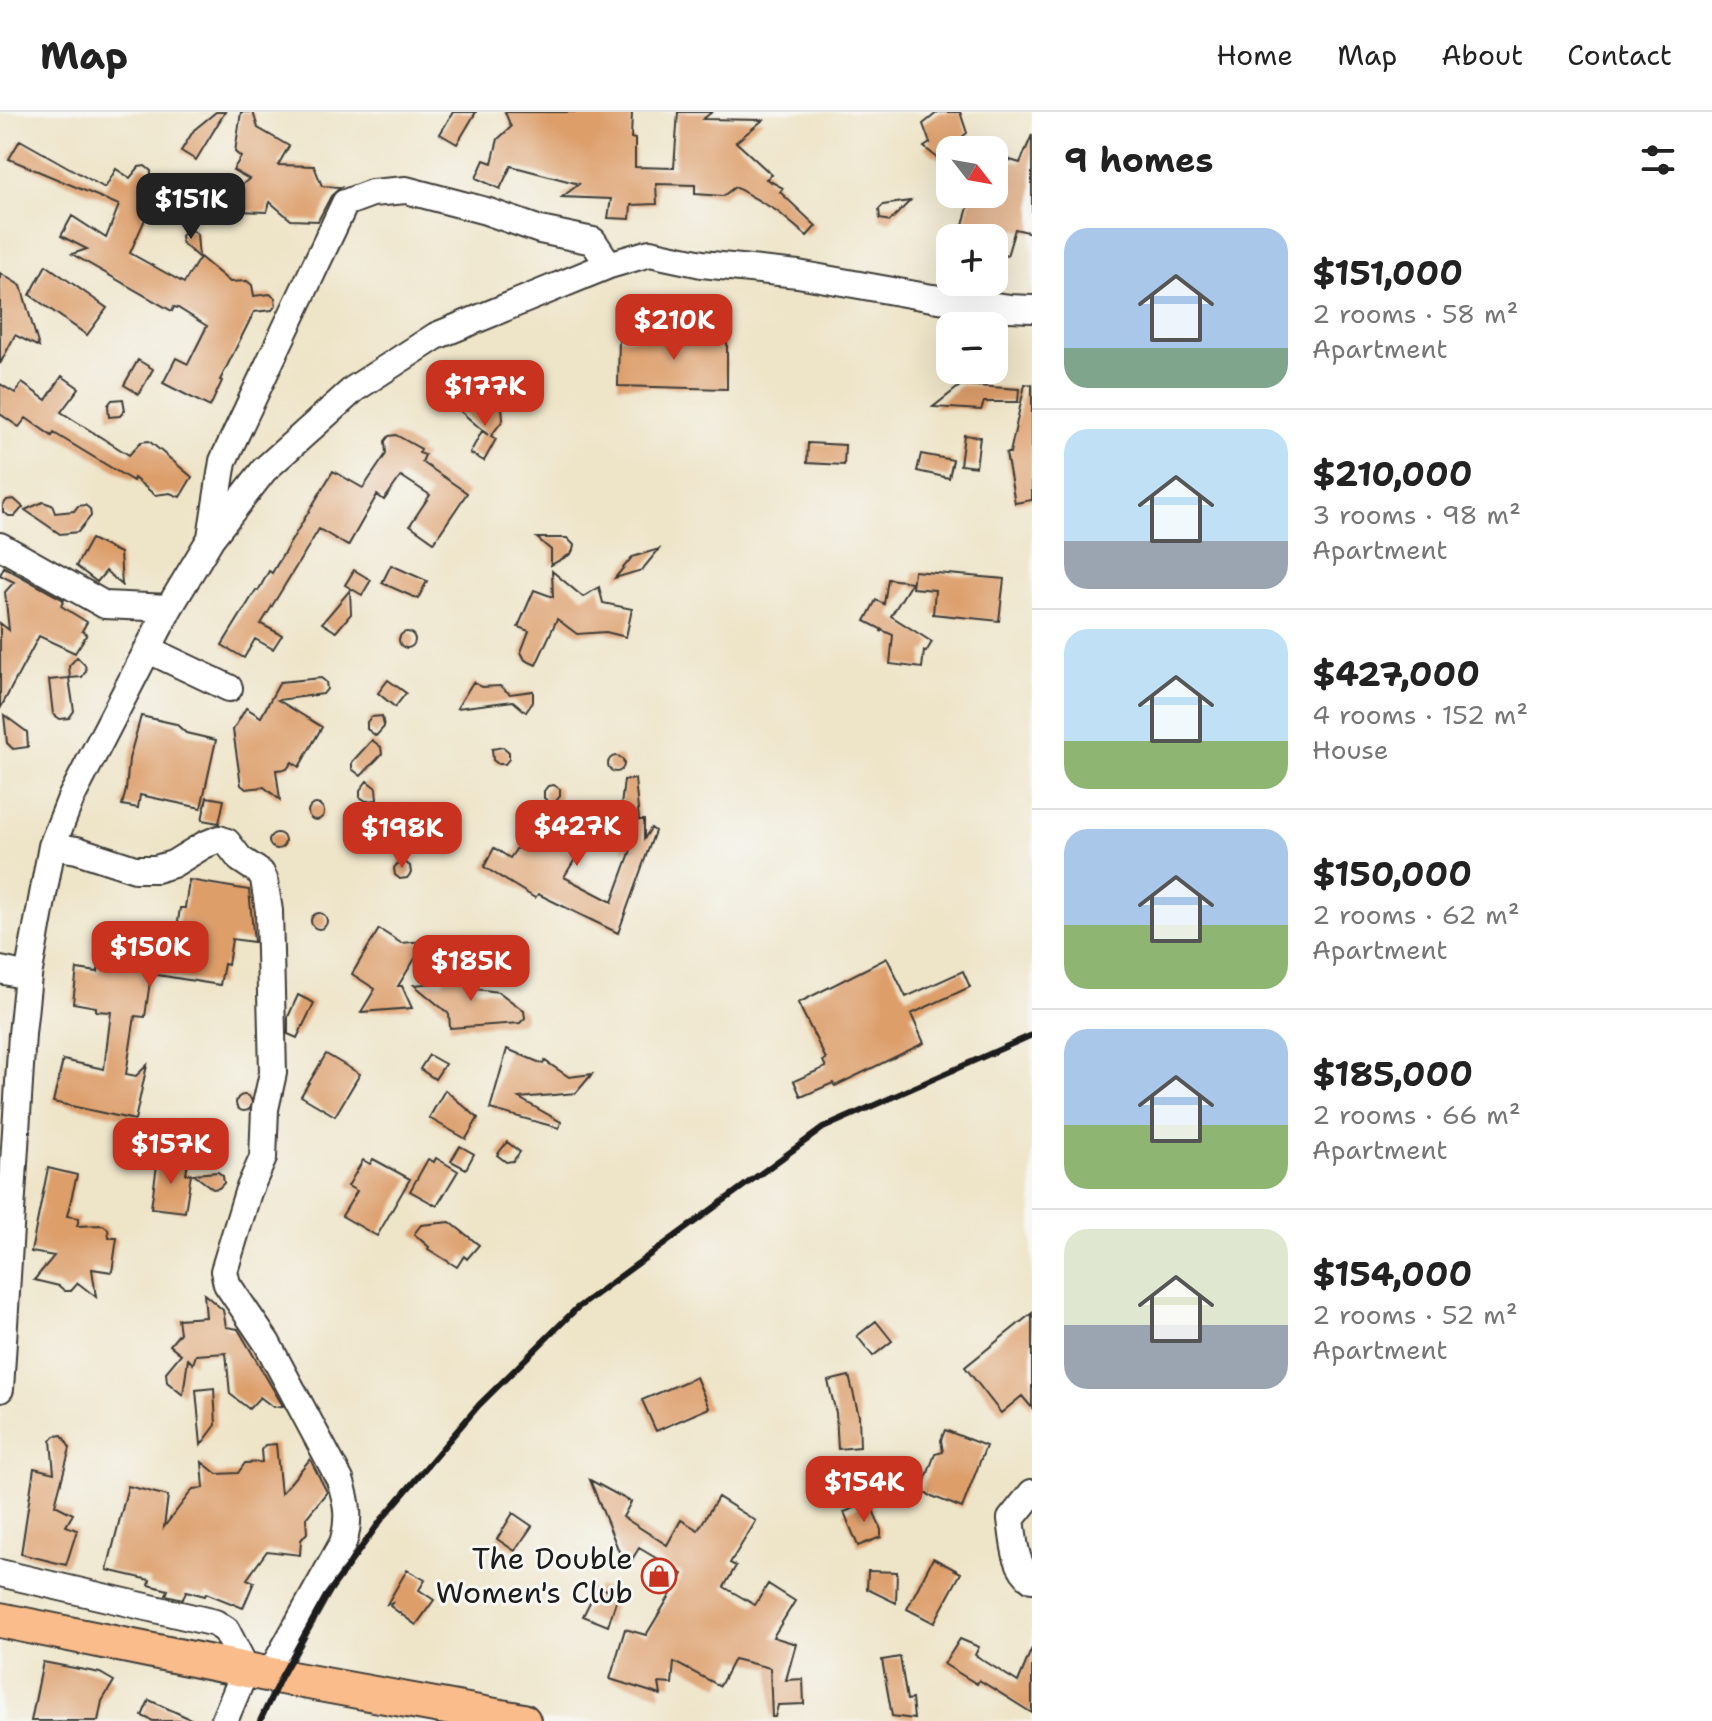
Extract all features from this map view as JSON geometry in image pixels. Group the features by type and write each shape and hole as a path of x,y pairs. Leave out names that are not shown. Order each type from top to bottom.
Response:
{"main road":[{"path":"0,1620 523,1721"}],"street":[{"path":"211,538 223,461 345,203 372,193 406,190 486,211 540,230 593,241 609,265"},
{"path":"0,1389 10,1204 28,976 52,846 71,798 169,608 211,538 264,470 354,389 436,336 609,265 650,253 702,264 798,274 932,298 1032,309"},
{"path":"0,546 105,605 169,608"},
{"path":"149,650 229,688"},
{"path":"52,846 77,850 135,869 156,869 173,864 219,839 227,842 240,859 261,873 264,879 269,911 273,1073 265,1109 263,1158 248,1192 224,1271 227,1284 267,1343 340,1480 348,1502 348,1524 343,1543 224,1721"},
{"path":"0,970 28,976"},
{"path":"1032,1493 1011,1519 1015,1550 1026,1576 1032,1579"},
{"path":"0,1573 215,1623 226,1630 258,1672"}],"building":[{"path":"216,112 225,112 196,160 181,151 194,130"},
{"path":"241,112 253,112 258,128 289,146 278,165 314,166 322,186 341,187 331,196 318,221 291,220 270,202 267,212 211,210 249,179 233,170 241,157 235,152"},
{"path":"453,112 476,112 457,144 440,134"},
{"path":"505,112 632,112 631,138 635,139 635,167 674,168 678,112 712,112 703,119 763,120 736,142 772,175 766,179 783,188 780,192 816,226 807,236 777,211 735,187 723,196 695,194 695,185 656,184 657,204 631,205 630,219 608,218 611,199 562,197 579,184 511,166 500,189 476,178 484,160 492,163 498,139 511,127"},
{"path":"938,112 960,112 967,133 963,136 936,136 936,157 924,147 930,143 923,124"},
{"path":"1032,135 1032,233 1015,229 1008,253 1008,224 963,224 968,208 1008,208 1008,159 1020,163"},
{"path":"20,140 105,188 116,169 130,178 139,167 145,166 151,171 151,177 140,192 149,196 142,215 146,217 130,253 184,283 200,257 230,282 247,281 252,285 254,296 270,294 275,298 276,305 272,310 254,312 210,407 163,383 176,358 188,364 207,326 178,308 174,307 172,311 72,254 87,249 61,236 72,216 106,238 119,205 9,159"},
{"path":"910,201 890,221 880,219 879,209 883,205"},
{"path":"192,230 197,234 199,258 182,243 181,236 185,231"},
{"path":"46,265 107,308 87,335 30,295"},
{"path":"0,273 21,286 39,347 15,335 0,364"},
{"path":"657,336 727,336 727,389 618,386 619,338 657,339"},
{"path":"138,360 153,369 139,394 124,385"},
{"path":"62,376 79,388 61,412 129,455 141,442 149,441 192,477 180,497 170,493 155,495 134,478 133,481 26,418 19,427 0,414 0,384 15,393 22,383 46,400"},
{"path":"1025,384 1032,385 1032,500 1015,503 1006,453 1010,453"},
{"path":"961,385 1019,389 1018,402 984,402 981,410 933,407"},
{"path":"123,399 125,410 120,416 109,417 108,405 112,400"},
{"path":"502,406 503,420 491,436 496,439 484,461 470,453 482,431 488,435 459,410"},
{"path":"396,435 421,449 419,453 425,455 422,462 467,493 434,542 410,525 430,495 401,476 384,500 377,495 348,546 319,529 261,624 282,635 273,649 255,639 244,658 222,645 269,571 272,573 333,471 363,488 386,454 385,441 389,436"},
{"path":"964,435 980,437 976,467 960,465"},
{"path":"808,443 845,445 844,465 807,463"},
{"path":"921,454 953,460 949,478 917,471"},
{"path":"14,499 23,507 15,516 9,516 3,512 3,505 7,500"},
{"path":"43,502 52,505 55,513 74,511 78,506 85,505 90,509 91,516 78,532 60,534 25,510"},
{"path":"537,538 567,538 574,545 573,550 551,565 551,550"},
{"path":"91,539 120,553 122,585 106,571 97,582 76,566"},
{"path":"659,549 642,570 615,578 632,557"},
{"path":"391,565 427,581 418,599 382,583"},
{"path":"4,567 64,600 61,606 87,622 82,631 87,634 75,653 39,636 0,709 0,623 9,630 5,592 14,582 0,575"},
{"path":"354,570 371,580 362,595 345,585"},
{"path":"552,571 583,597 599,587 603,603 632,609 626,637 606,632 577,634 557,619 536,665 525,660 521,652 529,631 518,627 534,590 553,597"},
{"path":"914,571 1004,579 999,621 933,614 935,590 912,588"},
{"path":"888,579 912,582 891,616 932,642 924,651 922,668 890,664 893,635 881,632 881,629 865,621 876,600 884,604"},
{"path":"350,590 351,614 336,632 322,623"},
{"path":"404,632 410,632 415,640 413,646 404,648 399,643 399,637"},
{"path":"77,657 85,665 86,671 82,677 70,678 69,666"},
{"path":"69,678 74,711 69,718 60,719 53,714 49,680"},
{"path":"321,678 326,682 327,689 323,694 278,700 322,727 299,767 292,762 287,769 276,770 280,800 264,787 246,789 241,785 233,730 246,708 261,717 280,682"},
{"path":"388,680 406,693 395,707 378,693"},
{"path":"473,682 482,687 500,686 510,694 533,691 533,702 526,712 513,701 457,708"},
{"path":"4,715 27,732 28,747 13,749 7,743"},
{"path":"141,716 176,724 186,733 216,740 201,808 140,795 138,808 122,805 129,759"},
{"path":"382,716 384,727 376,736 367,729 367,722 371,717"},
{"path":"372,740 381,747 382,754 361,776 352,769 352,762"},
{"path":"503,747 509,752 509,759 505,764 498,764 493,760 492,749"},
{"path":"613,756 619,756 624,764 622,770 613,772 608,767 608,761"},
{"path":"635,779 639,820 644,820 644,839 651,828 655,831 618,933 538,894 535,898 484,867 494,848 510,858 532,826 577,856 564,877 612,902 631,850 623,850 621,806 624,780"},
{"path":"367,781 376,788 377,800 366,801 360,797 360,790"},
{"path":"554,785 560,789 560,796 553,805 544,798 544,791"},
{"path":"207,797 224,800 219,823 202,820"},
{"path":"313,804 319,804 324,812 322,818 313,820 308,815 308,809"},
{"path":"274,833 280,833 285,841 283,847 274,849 269,844 269,838"},
{"path":"401,859 410,866 411,873 407,878 400,879 395,875 394,868"},
{"path":"189,880 249,890 254,942 232,939 228,965 224,964 220,985 151,974 145,1017 135,1016 126,1074 136,1076 147,1065 135,1120 53,1102 63,1060 104,1069 111,1012 96,1011 96,1007 73,1003 77,969 98,972 104,932 175,942 180,908 185,908"},
{"path":"316,913 322,913 327,921 325,927 316,929 311,924 311,918"},
{"path":"379,929 401,943 426,941 398,986 402,986 412,1008 361,1012 375,989 352,974"},
{"path":"887,958 906,997 963,971 970,987 911,1014 924,1043 835,1086 833,1083 801,1097 794,1081 826,1067 823,1061 826,1059 798,1003"},
{"path":"451,966 476,989 499,992 524,1011 525,1018 520,1023 450,1028 449,1014 414,985 443,982 444,974"},
{"path":"298,995 314,1003 297,1038 288,1034 288,1017"},
{"path":"507,1049 543,1064 545,1061 569,1077 592,1074 576,1093 519,1098 561,1122 559,1128 490,1109"},
{"path":"326,1054 360,1074 335,1116 301,1096"},
{"path":"429,1055 445,1064 435,1079 420,1069"},
{"path":"445,1090 478,1118 466,1139 429,1118"},
{"path":"244,1095 252,1103 244,1111 236,1103"},
{"path":"507,1142 520,1152 513,1161 506,1162 497,1155"},
{"path":"460,1146 474,1154 466,1169 451,1161"},
{"path":"158,1158 188,1162 186,1174 191,1174 185,1212 151,1208"},
{"path":"436,1158 458,1171 437,1206 410,1191 428,1159 434,1162"},
{"path":"373,1159 410,1179 377,1236 342,1216 357,1191 348,1186 363,1160 370,1164"},
{"path":"48,1168 77,1175 67,1216 79,1218 77,1226 103,1225 108,1229 109,1238 117,1238 112,1272 92,1269 96,1297 78,1283 71,1291 65,1291 59,1286 34,1280 54,1256 31,1252"},
{"path":"218,1172 223,1176 224,1183 213,1189 193,1174"},
{"path":"450,1222 479,1245 467,1259 464,1256 457,1267 428,1249 414,1234 421,1225"},
{"path":"204,1294 223,1310 226,1327 238,1329 283,1406 273,1407 260,1397 249,1409 230,1394 226,1353 196,1355 193,1364 188,1359 183,1395 167,1382 166,1372 181,1354 170,1345 180,1333 178,1319 206,1317"},
{"path":"1032,1313 1032,1408 1022,1396 1001,1413 965,1367"},
{"path":"876,1321 892,1341 873,1356 857,1336"},
{"path":"849,1376 859,1416 860,1447 838,1449 836,1413 828,1381"},
{"path":"696,1377 709,1408 656,1431 642,1400"},
{"path":"214,1388 216,1425 201,1445 196,1390"},
{"path":"945,1430 986,1446 962,1508 921,1492 935,1454 943,1452 941,1440"},
{"path":"62,1435 70,1448 55,1505 73,1514 66,1526 77,1530 66,1565 21,1554 34,1468 54,1473 51,1441 55,1436"},
{"path":"276,1444 281,1494 310,1459 327,1492 306,1518 307,1533 301,1540 300,1555 267,1551 247,1579 254,1582 243,1608 206,1593 205,1596 186,1591 183,1599 166,1595 168,1590 149,1585 150,1580 107,1570 128,1486 168,1496 164,1527 193,1489 204,1488 202,1462 217,1474 238,1473 245,1463 262,1462 261,1450 265,1445"},
{"path":"867,1472 871,1488 855,1492 851,1477"},
{"path":"590,1480 631,1502 623,1517 667,1545 681,1520 698,1530 718,1497 756,1521 730,1563 736,1566 724,1587 755,1605 768,1584 795,1601 773,1637 796,1644 786,1680 803,1679 804,1704 778,1705 775,1717 772,1717 770,1668 734,1659 720,1686 674,1662 672,1684 659,1683 661,1695 610,1679 625,1629 646,1635 683,1574 639,1548 631,1561 620,1554"},
{"path":"870,1502 881,1537 858,1546 844,1512"},
{"path":"513,1513 532,1526 515,1551 497,1539"},
{"path":"933,1558 961,1573 934,1623 907,1609"},
{"path":"407,1570 425,1580 419,1590 434,1600 416,1625 390,1606 392,1603 387,1604"},
{"path":"868,1571 897,1572 896,1603 867,1589"},
{"path":"598,1586 618,1595 608,1626 583,1616"},
{"path":"960,1639 979,1647 975,1655 1018,1682 1032,1648 1032,1713 979,1680 977,1684 944,1664"},
{"path":"900,1657 907,1700 912,1699 914,1719 892,1716 882,1660"},
{"path":"43,1662 100,1673 114,1681 102,1701 98,1721 31,1721"},
{"path":"149,1700 195,1721 153,1721 142,1716"}],"railway":[{"path":"260,1721 326,1596 382,1519 479,1405 577,1308 823,1128 1032,1035"}],"place":[{"name":"The Double Women's Club","path":"659,1576"}]}
